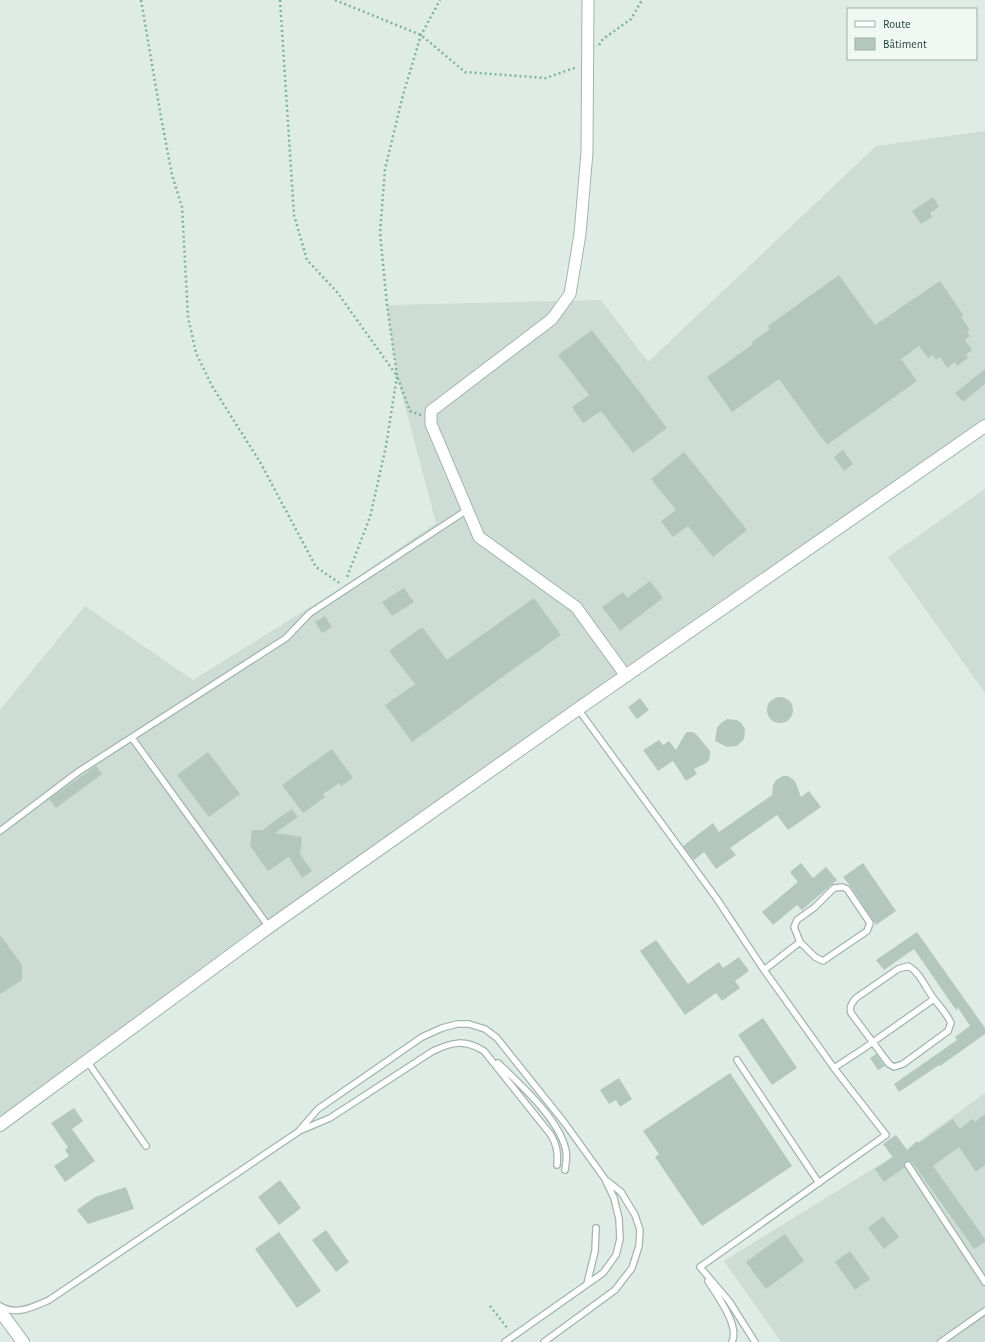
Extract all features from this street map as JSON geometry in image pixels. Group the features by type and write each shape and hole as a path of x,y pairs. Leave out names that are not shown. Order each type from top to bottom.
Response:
{"street":[{"path":"588,0 587,152 580,234 570,294 552,319 431,411 431,424 479,537 576,608 626,676"},
{"path":"0,1125 269,927 578,709 985,426"},
{"path":"0,1311 23,1342"}],"lane":[{"path":"0,831 78,772 286,638 310,613 468,510"},
{"path":"578,709 717,899 764,970 834,1068 888,1137 819,1183 700,1267"},
{"path":"132,738 269,927"},
{"path":"842,887 847,890 870,923 867,931 823,961 815,957 800,942 794,927 798,920 815,907 834,888 842,887"},
{"path":"764,970 800,942"},
{"path":"908,966 916,972 934,999 948,1016 950,1023 948,1031 903,1064 894,1067 889,1064 873,1042 851,1013 850,1008 852,1003 856,998 898,970 908,966"},
{"path":"834,1068 934,999"},
{"path":"298,1132 318,1109 422,1037 442,1028 457,1024 469,1024 485,1029 497,1038 564,1122 605,1179 614,1198 619,1219 620,1239 616,1255 603,1272 505,1342"},
{"path":"0,1306 13,1311 28,1309 49,1300 298,1132 330,1118 446,1045 461,1042 474,1045 484,1051 524,1087 553,1123 562,1137 566,1153 565,1170"},
{"path":"484,1051 556,1142 558,1151 557,1165"},
{"path":"737,1060 819,1183"},
{"path":"87,1061 146,1146"},
{"path":"908,1165 985,1282"},
{"path":"544,1342 615,1290 632,1268 639,1246 640,1230 635,1215 621,1192 605,1179"},
{"path":"587,1284 595,1251 596,1228"},
{"path":"700,1267 732,1323 735,1337 732,1342"},
{"path":"700,1267 729,1301 755,1342"},
{"path":"941,1342 985,1311"}],"path":[{"path":"141,0 172,175 182,207 188,317 196,352 212,386 260,462 316,567 344,586"},
{"path":"280,0 294,215 307,260 337,292 397,376 386,446 370,517 346,579"},
{"path":"336,0 421,35 465,72 546,78 587,63 603,39 631,19 642,0"},
{"path":"431,419 410,411 397,376 387,305 380,233 385,169 403,95 421,35 440,0"},
{"path":"490,1306 514,1336"}],"shaded area":[{"path":"985,131 985,429 626,676 0,1126 0,710 85,606 193,680 344,586 436,523 397,376 387,305 601,300 648,362 876,146"},
{"path":"985,489 985,693 888,557"},
{"path":"985,1093 985,1342 781,1342 724,1261 892,1157 883,1144 896,1135 907,1150"}],"building":[{"path":"933,197 939,207 930,213 932,217 921,224 912,211"},
{"path":"839,275 875,325 940,281 964,316 961,317 970,330 967,332 970,336 965,340 972,350 966,355 968,358 957,366 955,362 947,368 940,357 936,360 933,355 928,358 919,346 901,359 917,381 827,445 779,379 732,412 707,377 753,344 752,342 770,329 768,326"},
{"path":"592,330 667,428 633,453 601,411 583,423 572,407 589,395 558,355"},
{"path":"985,369 985,384 963,402 955,393"},
{"path":"843,450 853,464 844,471 834,457"},
{"path":"684,452 747,530 713,557 688,526 673,537 661,521 676,510 651,479"},
{"path":"650,581 663,598 620,631 602,607 623,592 627,598"},
{"path":"404,588 414,602 392,616 382,602"},
{"path":"534,598 561,635 412,742 385,705 415,684 389,651 422,627 447,660"},
{"path":"325,616 332,627 322,633 315,622"},
{"path":"780,697 789,701 793,710 789,719 780,723 771,719 767,710 771,701"},
{"path":"640,698 649,710 637,719 628,707"},
{"path":"727,719 737,720 745,729 744,739 737,746 727,747 715,741 717,728"},
{"path":"687,732 693,732 696,734 710,751 710,756 708,762 694,769 697,774 686,781 673,761 658,771 643,750 659,740 663,745 669,741 676,750"},
{"path":"332,749 353,778 341,786 339,783 323,794 325,797 303,813 282,785"},
{"path":"208,752 240,794 209,817 177,775"},
{"path":"96,766 102,774 56,808 49,799"},
{"path":"783,776 788,776 795,781 801,797 809,791 821,807 788,830 777,815 730,848 736,855 716,869 704,852 694,860 683,846 713,823 719,832 772,795 773,785 776,780"},
{"path":"292,809 298,817 275,833 302,837 300,854 312,871 302,878 289,857 268,871 250,846 252,830 262,830"},
{"path":"801,863 813,878 826,867 837,880 802,910 797,905 773,925 762,912 798,882 790,872"},
{"path":"863,863 896,911 876,925 843,877"},
{"path":"917,932 985,1028 985,1034 940,1066 939,1065 899,1092 894,1084 957,1040 955,1037 970,1026 958,1008 956,1010 914,949 884,970 876,960"},
{"path":"0,935 22,965 22,980 0,994"},
{"path":"656,940 688,984 719,962 723,968 739,957 749,971 735,981 740,988 722,1001 716,993 685,1015 640,951"},
{"path":"763,1018 797,1068 772,1085 738,1035"},
{"path":"876,1054 885,1066 878,1070 870,1058"},
{"path":"730,1073 792,1166 702,1226 655,1157 659,1154 643,1131"},
{"path":"619,1078 632,1099 620,1107 616,1100 609,1104 600,1090"},
{"path":"74,1108 83,1121 72,1129 95,1161 65,1182 54,1166 69,1156 65,1150 68,1147 51,1123"},
{"path":"985,1114 985,1165 976,1172 959,1147 933,1166 985,1239 985,1242 974,1249 912,1162 905,1162 905,1167 884,1182 875,1169 893,1157 883,1144 896,1135 907,1150 917,1141 919,1143 953,1119 960,1129 972,1119 975,1122"},
{"path":"280,1180 301,1208 279,1225 258,1197"},
{"path":"126,1187 134,1209 88,1224 77,1210 95,1197"},
{"path":"883,1216 899,1237 884,1249 868,1228"},
{"path":"326,1230 349,1262 336,1272 312,1240"},
{"path":"279,1232 321,1291 297,1308 255,1249"},
{"path":"785,1234 804,1261 766,1289 746,1262"},
{"path":"850,1251 870,1279 855,1290 835,1262"}]}
